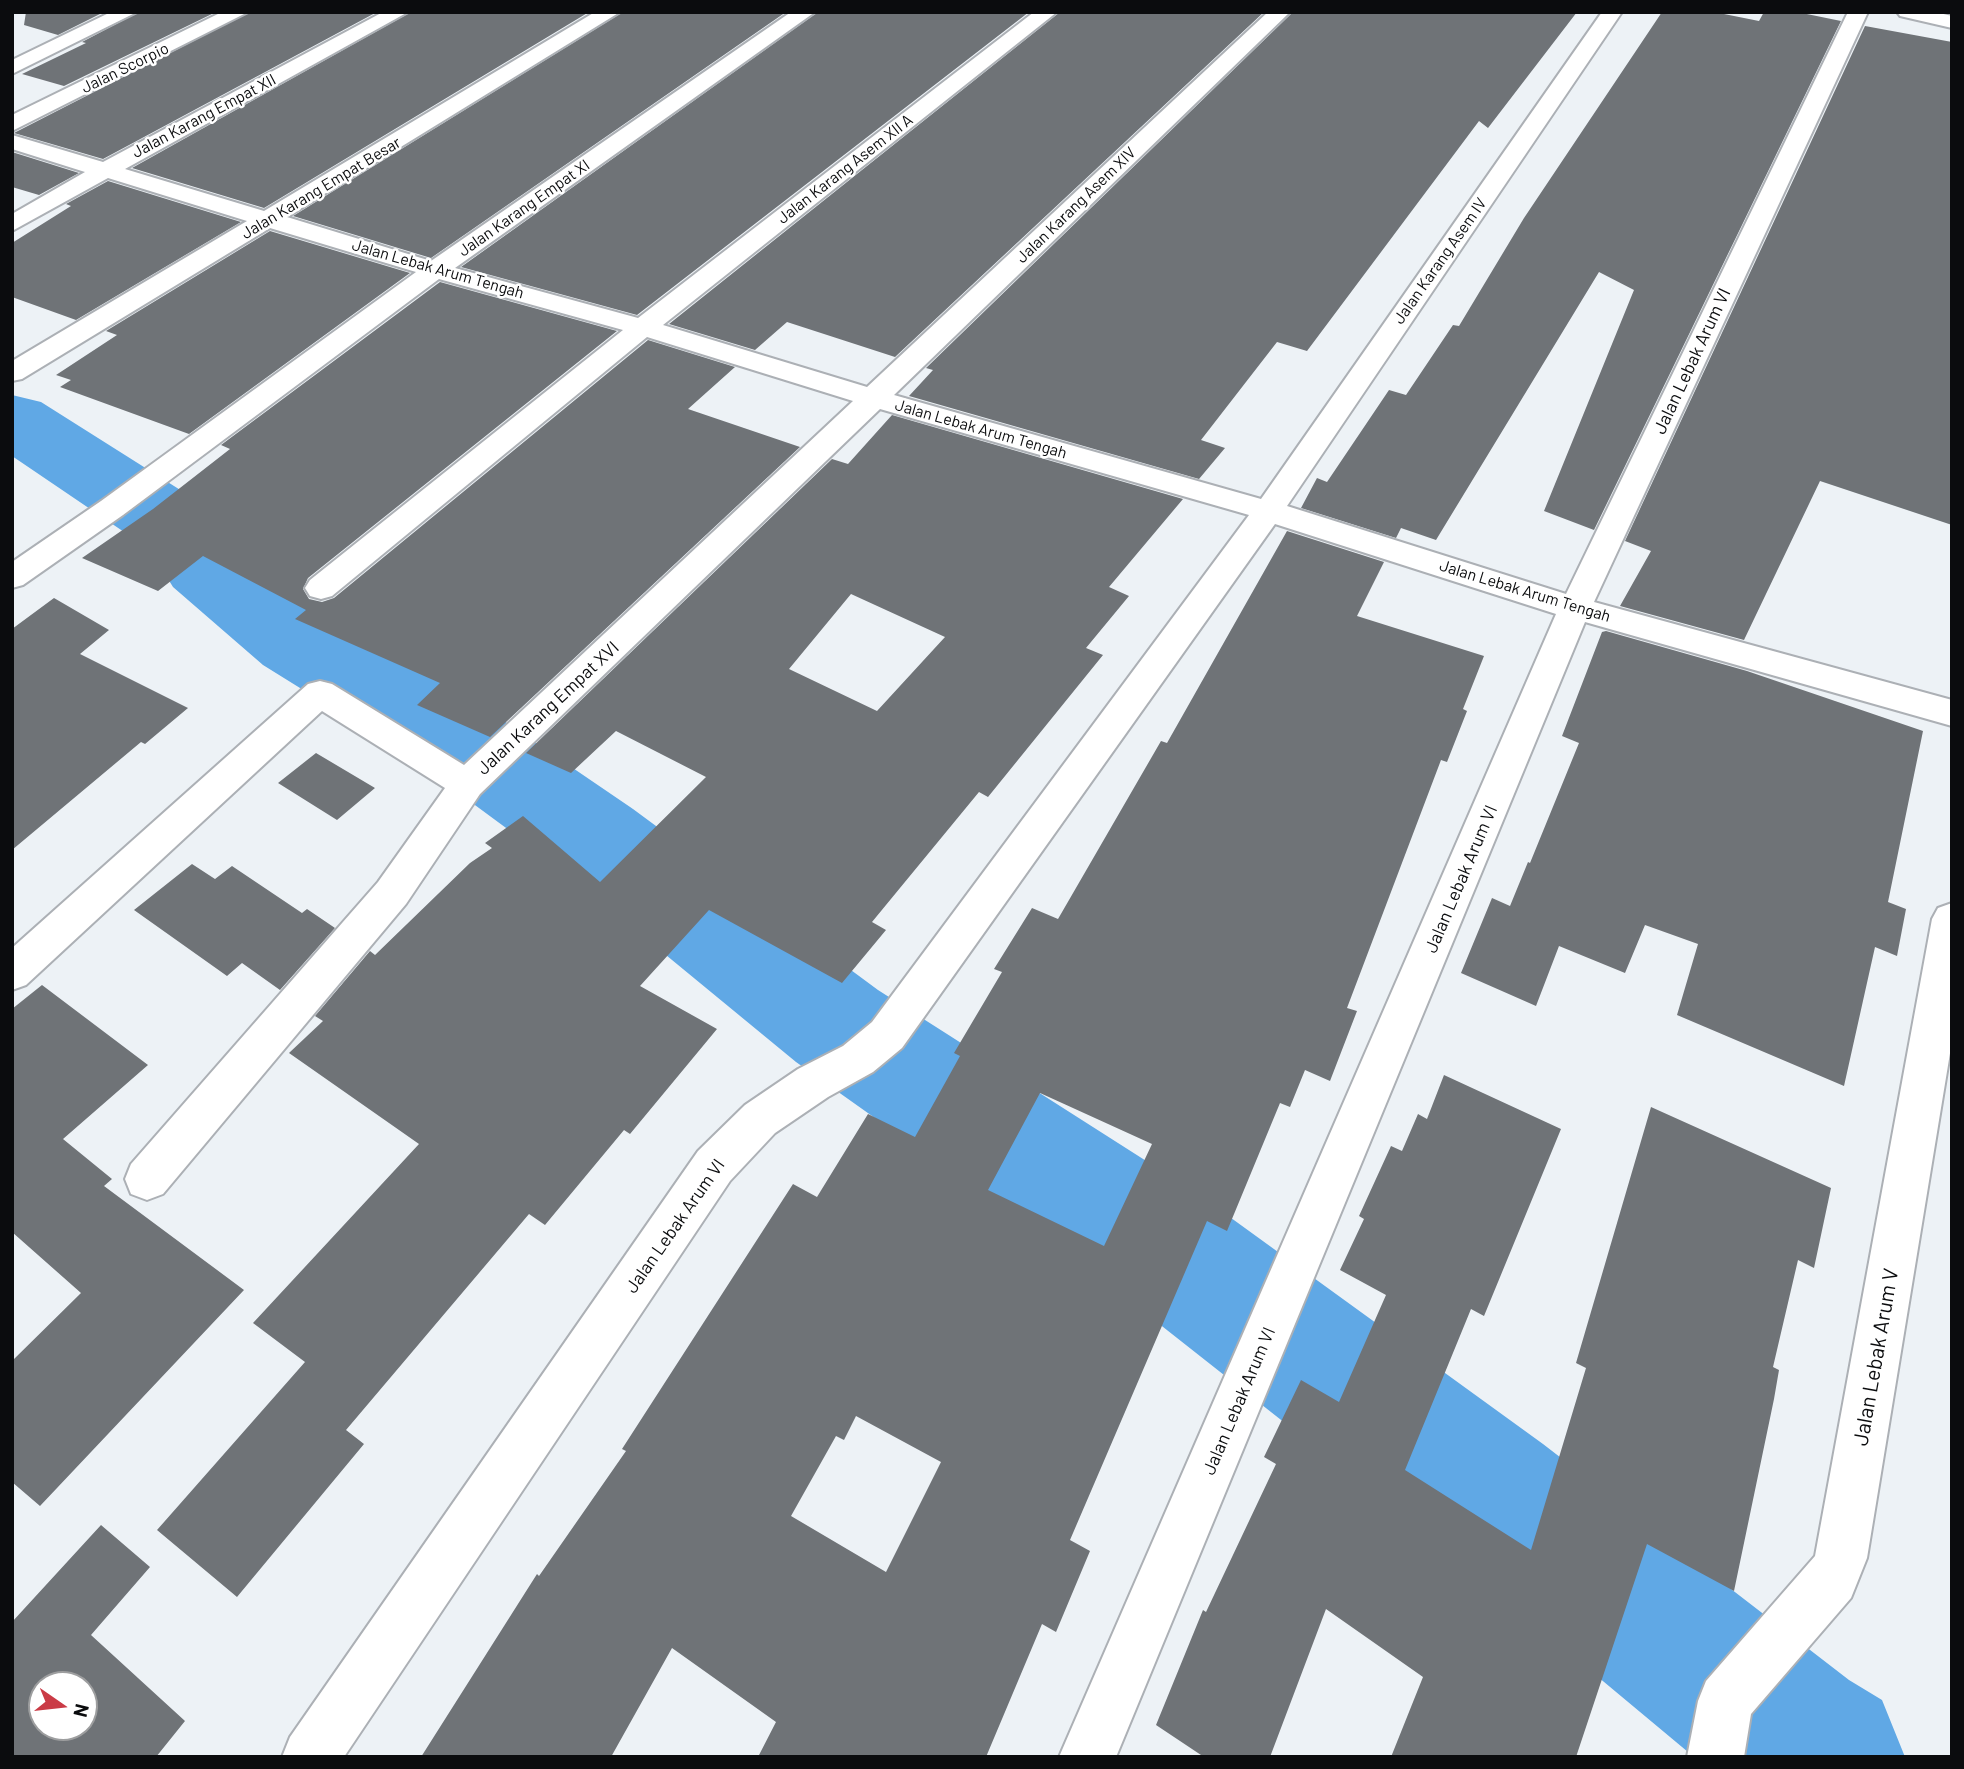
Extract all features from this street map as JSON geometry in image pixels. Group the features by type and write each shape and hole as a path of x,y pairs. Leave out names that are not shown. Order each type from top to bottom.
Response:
{"street":[{"path":"12,68 127,12"},
{"name":"Jalan Scorpio","path":"12,124 238,12"},
{"name":"Jalan Karang Empat XII","path":"12,224 107,169 398,12"},
{"name":"Jalan Karang Empat Besar","path":"22,368 610,12"},
{"name":"Jalan Karang Empat XI","path":"12,577 112,508 435,270 805,12"},
{"name":"Jalan Karang Asem XII A","path":"321,588 643,327 1047,12"},
{"name":"Jalan Karang Asem XIV","path":"873,398 1280,12"},
{"name":"Jalan Karang Asem IV","path":"1268,511 1612,12"},
{"name":"Jalan Lebak Arum VI","path":"1087,1757 1290,1285 1575,608 1858,12"},
{"path":"1907,12 1952,22"},
{"name":"Jalan Lebak Arum Tengah","path":"12,142 435,270 643,327 873,398 1268,511 1575,608 1952,713"},
{"name":"Jalan Karang Empat XVI","path":"12,973 320,693 473,779 873,398"},
{"name":"Jalan Lebak Arum VI","path":"310,1757 714,1166 760,1119 872,1047 1268,511"},
{"path":"147,1179 392,893 473,779"},
{"name":"Jalan Lebak Arum V","path":"1715,1757 1736,1688 1832,1579 1841,1558 1952,919"}],"building":[{"path":"26,12 104,12 58,35 24,25"},
{"path":"139,12 216,12 64,86 22,74 86,43 82,42"},
{"path":"250,12 377,12 103,159 14,133"},
{"path":"411,12 589,12 264,208 132,168"},
{"path":"623,12 786,12 431,258 293,216"},
{"path":"818,12 1029,12 637,315 461,267"},
{"path":"1060,12 1264,12 895,357 787,322 755,350 669,324"},
{"path":"1293,12 1577,12 1488,128 1479,121 1307,351 1277,342 1201,440 1225,448 1199,479 909,396 933,370 926,368"},
{"path":"1662,12 1714,12 1759,21 1764,12 1797,12 1841,21 1594,530 1544,511 1634,290 1599,272 1436,540 1401,528 1396,538 1301,508 1317,478 1327,482 1389,390 1406,395 1453,325 1459,326 1524,218"},
{"path":"1865,26 1952,42 1952,525 1820,481 1744,640 1620,606 1651,551 1625,541"},
{"path":"12,152 79,173 39,195 12,187"},
{"path":"108,181 241,222 76,320 12,297 12,243 71,206 66,204"},
{"path":"270,231 410,273 189,434 60,387 71,380 56,375 117,335 106,331"},
{"path":"440,282 617,331 308,578 303,589 309,599 322,602 334,598 648,340 735,367 688,409 800,447 490,737 417,705 440,683 295,619 306,610 203,556 158,591 82,558 153,509 230,449 221,445"},
{"path":"892,415 1183,499 1109,587 1129,596 1086,648 1103,655 988,797 979,792 872,922 886,930 842,983 709,910 640,986 717,1029 630,1134 624,1130 545,1225 529,1214 346,1430 364,1444 237,1597 157,1530 305,1362 253,1323 419,1144 289,1053 323,1021 315,1016 370,951 375,955 470,863 492,848 485,843 523,816 600,882 706,777 616,731 571,773 526,753 832,459 848,464","holes":["851,594 945,637 877,711 789,669"]},
{"path":"1287,531 1384,562 1357,616 1484,656 1463,709 1467,711 1447,762 1441,760 1347,1008 1357,1011 1330,1081 1305,1070 1290,1107 1280,1103 1227,1231 1207,1221 1070,1540 1090,1551 1056,1632 1042,1624 986,1757 758,1757 776,1722 672,1648 611,1757 421,1757 537,1574 539,1576 626,1451 622,1449 793,1184 817,1197 868,1114 915,1137 960,1056 954,1053 1002,972 994,969 1032,908 1058,919 1161,741 1167,743","holes":["1040,1093 1152,1144 1104,1246 988,1190","856,1416 941,1462 886,1572 791,1516 836,1436 844,1440"]},
{"path":"54,598 109,630 80,654 188,708 145,744 141,742 12,850 12,629"},
{"path":"1602,632 1747,671 1923,731 1888,902 1906,909 1897,956 1875,947 1844,1086 1677,1015 1698,944 1645,925 1625,973 1559,946 1536,1006 1461,973 1492,898 1510,906 1528,862 1530,863 1579,743 1562,736"},
{"path":"316,753 375,788 337,820 278,783"},
{"path":"192,864 215,879 232,866 302,913 307,909 335,928 280,990 242,963 227,976 134,910"},
{"path":"42,985 148,1065 63,1139 112,1179 104,1186 244,1290 40,1506 12,1482 12,1361 81,1293 12,1232 12,1009"},
{"path":"1444,1075 1561,1129 1484,1316 1471,1309 1405,1470 1531,1550 1586,1368 1576,1363 1651,1107 1831,1188 1814,1268 1798,1260 1773,1367 1779,1370 1774,1399 1734,1591 1647,1544 1576,1757 1391,1757 1423,1677 1326,1609 1270,1757 1204,1757 1156,1725 1203,1610 1206,1612 1276,1464 1264,1457 1301,1380 1339,1402 1386,1295 1340,1270 1364,1219 1359,1216 1391,1146 1402,1151 1418,1114 1427,1119"},
{"path":"101,1525 150,1567 91,1635 185,1721 156,1757 12,1757 12,1622"}],"waterway":[{"path":"12,419 200,542 205,566 296,642 438,726 596,838 837,1026 1152,1238 1492,1495 1793,1736 1825,1757"}]}
